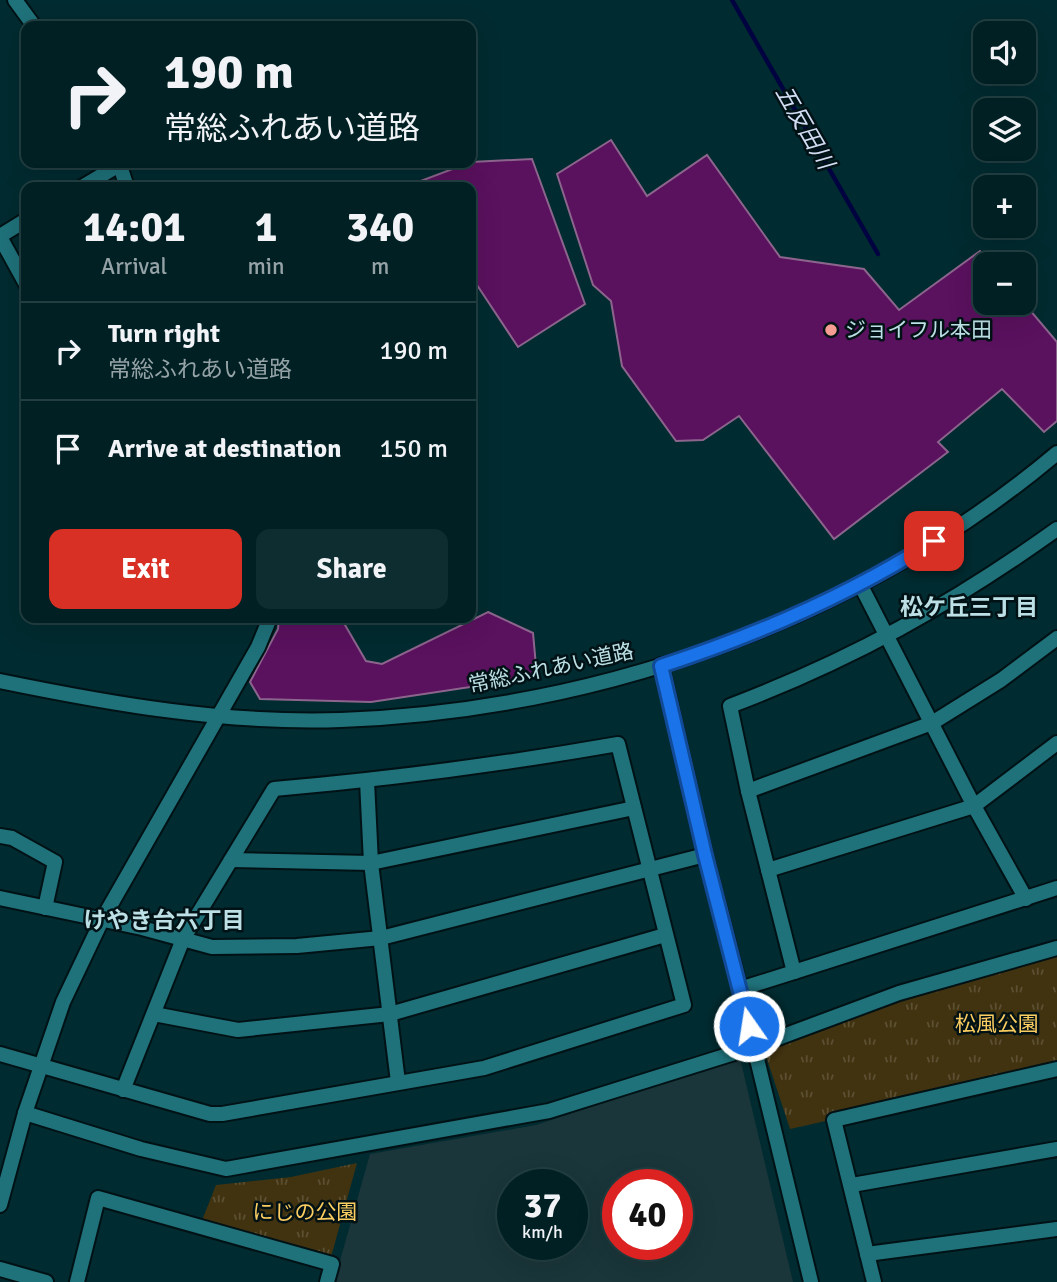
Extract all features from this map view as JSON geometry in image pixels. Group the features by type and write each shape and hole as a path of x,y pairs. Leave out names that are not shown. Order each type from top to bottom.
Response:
{"street":[{"path":"15,0 30,21"},
{"path":"90,182 113,168"},
{"path":"21,223 0,237 21,275"},
{"name":"常総ふれあい道路","path":"0,681 104,701 218,716 340,720 492,705 661,666 760,631 860,584 957,527 1055,459"},
{"path":"794,972 748,791 730,706 787,684 887,637 990,576 1057,530"},
{"path":"860,584 974,806 1026,899"},
{"path":"0,1205 6,1164 63,1002 102,920 258,647 268,623"},
{"path":"748,791 932,723 1001,680 1057,638"},
{"path":"661,666 811,1282"},
{"path":"768,870 974,806 1057,743"},
{"path":"0,1054 123,1090 210,1114 222,1114 484,1068 684,1005 618,744 505,764 274,789 183,939 123,1090"},
{"path":"367,781 371,863 398,1082"},
{"path":"231,860 371,863 634,807"},
{"path":"0,836 12,838 55,862 46,908"},
{"path":"0,898 212,947 297,946 381,938 705,855"},
{"path":"740,989 1057,888"},
{"path":"153,1014 238,1030 390,1014 665,935"},
{"path":"25,1113 141,1149 226,1168 549,1111 732,1054 899,993 1057,948"},
{"path":"874,1282 834,1120 1057,1069"},
{"path":"852,1185 1057,1149"},
{"path":"77,1282 98,1198 332,1264 327,1282"},
{"path":"867,1254 1057,1229"},
{"path":"0,1269 46,1282"}],"shaded area":[{"path":"740,1058 793,1282 334,1282 370,1154 536,1125"}],"green space":[{"name":"松風公園","path":"1054,950 1057,957 1057,1069 790,1129 765,1053 899,993"},
{"name":"にじの公園","path":"357,1163 331,1257 201,1223 216,1185 291,1177"}],"building":[{"name":"ジョイフル本田","path":"611,140 647,196 707,155 780,257 864,269 899,310 973,256 973,315 1034,315 1057,342 1057,421 1044,432 1002,389 938,442 948,452 834,539 739,416 703,440 676,441 622,366 611,301 593,285 557,174"},
{"path":"532,159 585,304 518,347 476,284 476,182 418,182 455,168 476,168 476,162"},
{"path":"488,612 533,633 537,677 371,702 260,699 250,682 278,629 279,623 344,623 366,661 382,664 466,623 476,623 476,618"}],"waterway":[{"name":"五反田川","path":"732,0 878,254"}],"place":[{"name":"ジョイフル本田","path":"831,330"}],"district":[{"name":"松ケ丘三丁目","path":"969,607"},
{"name":"けやき台六丁目","path":"164,920"}],"route":[{"path":"749,1026 705,855 661,666 713,649 805,611 860,584 934,541"}]}
